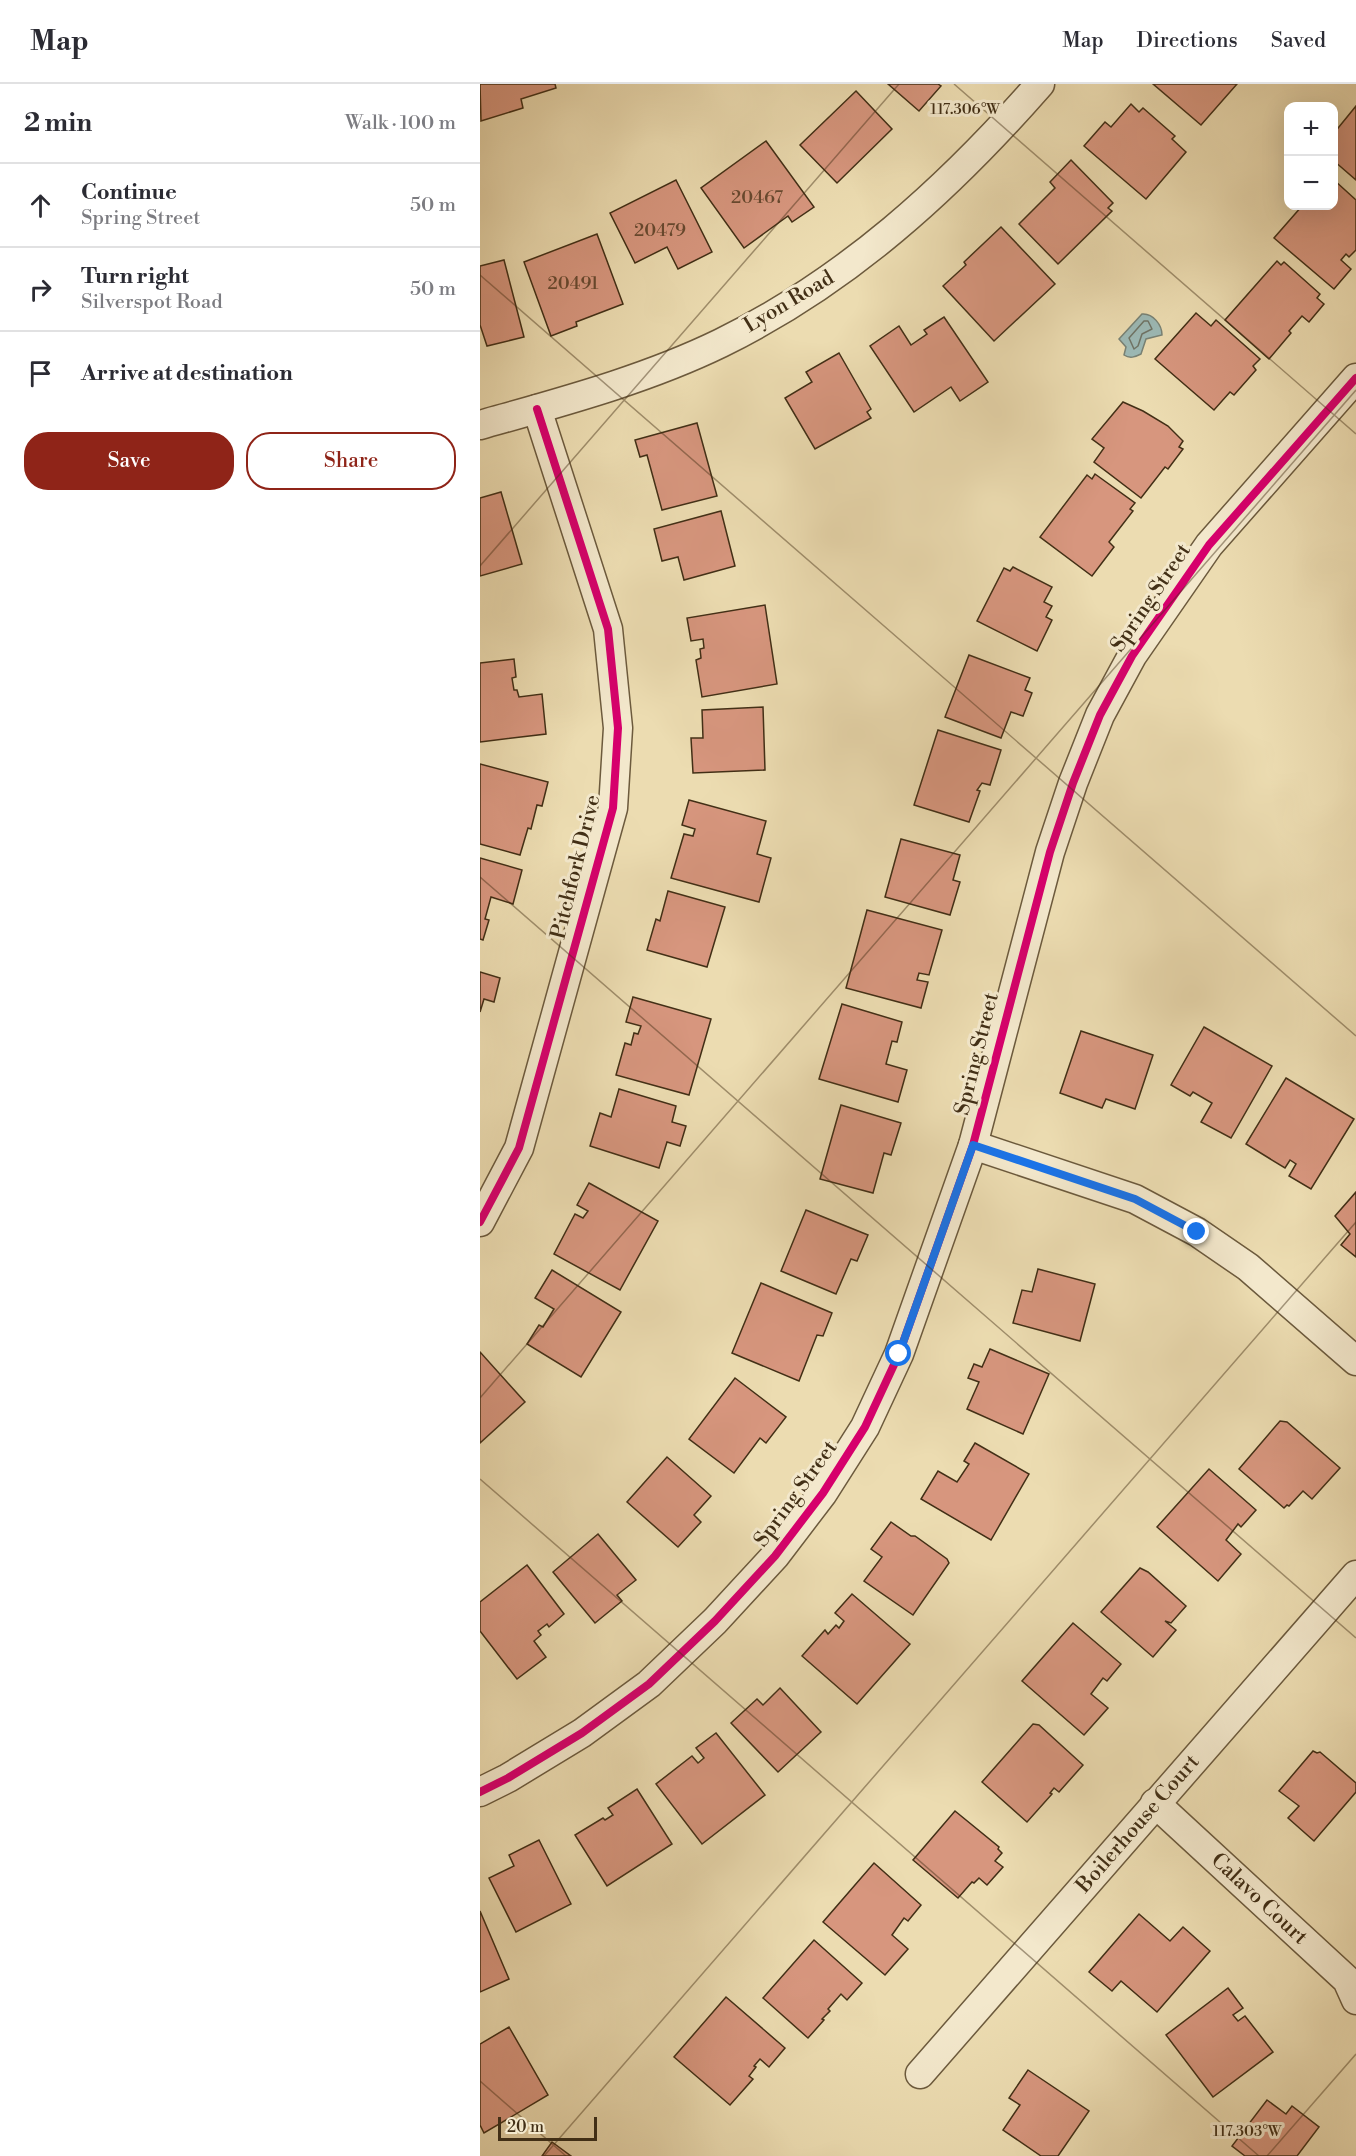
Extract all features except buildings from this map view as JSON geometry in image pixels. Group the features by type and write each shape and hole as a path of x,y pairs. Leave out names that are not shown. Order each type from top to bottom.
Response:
{"street":[{"name":"Lyon Road","path":"480,424 632,379 720,343 789,306 848,267 927,203 1008,121 1040,84"},
{"name":"Spring Street","path":"480,1792 508,1778 582,1733 648,1684 716,1621 775,1556 823,1493 865,1427 899,1354 973,1145 1050,852 1073,783 1100,715 1132,656 1209,545 1356,378"},
{"name":"Pitchfork Drive","path":"480,1222 519,1148 613,808 618,728 608,629 537,409"},
{"path":"973,1145 1135,1199 1197,1232 1248,1267 1356,1361"},
{"name":"Boilerhouse Court","path":"920,2074 1356,1575"},
{"name":"Calavo Court","path":"1155,1803 1347,1980 1356,2000"}],"water":[{"path":"1142,314 1150,315 1156,320 1162,335 1146,339 1141,354 1133,357 1126,356 1124,355 1126,347 1119,339"}],"cycle path":[{"path":"480,1792 508,1778 582,1733 649,1684 715,1621 775,1556 823,1493 865,1427 899,1354 973,1145 1050,852 1073,783 1100,715 1132,656 1209,545 1356,378"},
{"path":"480,1222 519,1148 613,808 618,728 608,629 537,409"}],"route":[{"path":"899,1354 973,1145 1135,1199 1197,1232"}]}
